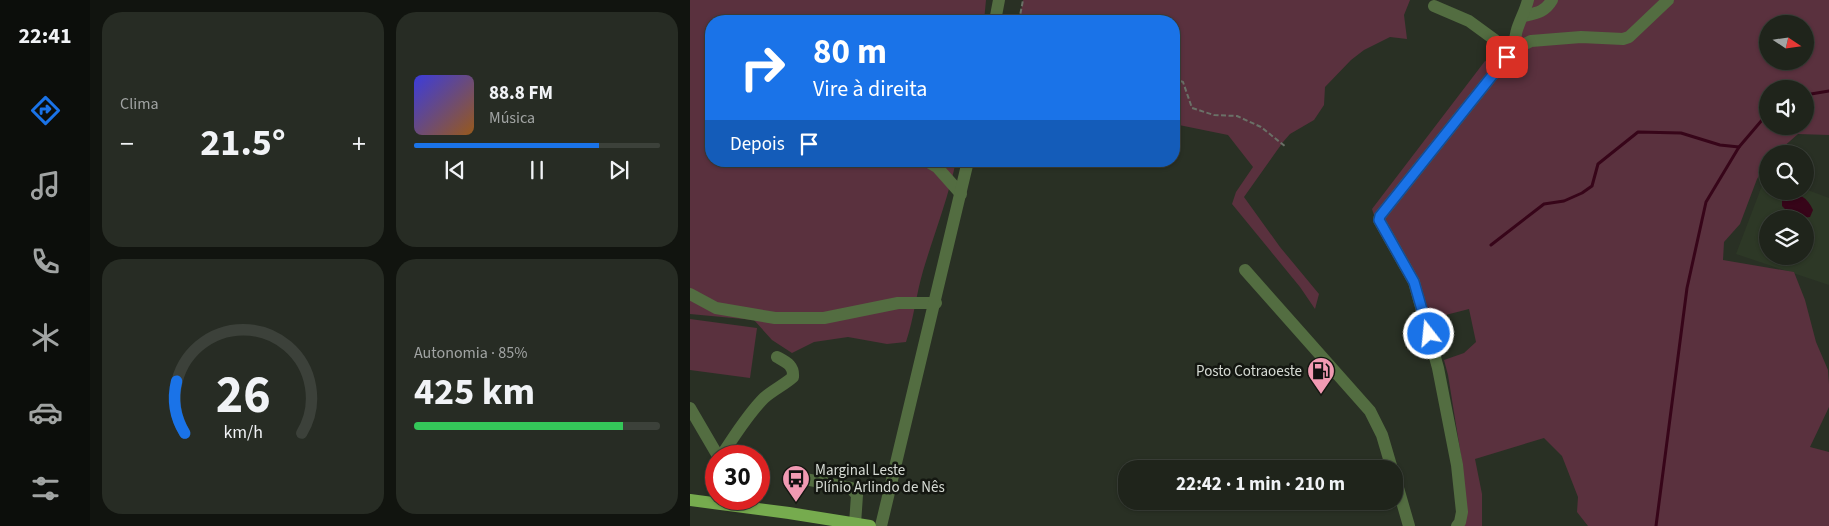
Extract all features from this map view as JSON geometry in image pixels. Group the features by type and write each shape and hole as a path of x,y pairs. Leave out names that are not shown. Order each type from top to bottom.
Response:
{"main road":[{"path":"690,500 705,500"},
{"path":"770,510 870,526"}],"street":[{"path":"996,15 998,0"},
{"path":"1512,52 1515,33 1524,16 1528,0"},
{"path":"1524,16 1540,13 1548,8 1552,0"},
{"path":"1457,526 1462,512 1457,465 1438,368 1414,282 1379,220 1380,216 1512,52 1532,41 1581,37 1623,39 1629,37 1668,0"},
{"path":"1434,6 1469,20 1512,52"},
{"path":"937,167 961,194"},
{"path":"881,526 936,303 967,167"},
{"path":"1245,270 1370,412 1382,435 1389,460"},
{"path":"690,294 716,308 774,318 824,318 898,304 936,303"},
{"path":"728,445 757,405 766,396 786,384 793,377 794,371 789,364 777,357"},
{"path":"690,408 713,445"},
{"path":"804,480 851,488 857,495 855,524"},
{"path":"1403,505 1409,526"}],"path":[{"path":"1020,15 1023,0"},
{"path":"1180,81 1183,82 1192,108 1214,115 1237,116 1261,128 1286,147"}],"shaded area":[{"path":"690,0 986,0 985,15 705,15 705,167 955,167 923,271 906,342 887,344 848,337 814,342 792,353 772,340 754,320 690,314"},
{"path":"1023,0 1410,0 1404,15 1407,39 1390,37 1364,50 1351,60 1325,87 1324,105 1314,120 1290,134 1244,197 1280,247 1319,294 1315,309 1300,287 1232,204 1236,192 1253,167 1228,135 1180,125 1180,15 1020,15"},
{"path":"1531,0 1829,0 1829,135 1814,135 1814,80 1759,80 1759,135 1797,135 1785,145 1759,145 1759,176 1740,224 1724,242 1723,260 1794,272 1805,300 1816,342 1828,370 1829,407 1810,447 1829,452 1829,526 1588,526 1577,512 1578,497 1562,456 1544,438 1475,459 1482,494 1482,526 1460,526 1462,462 1444,360 1464,353 1476,342 1469,309 1430,319 1375,218 1372,209 1485,61 1493,63 1493,66 1513,43"},
{"path":"1814,192 1829,198 1829,285 1769,265 1814,265 1814,210 1759,210 1759,262 1736,254 1759,193 1759,200 1814,200"},
{"path":"1782,200 1807,200 1813,210 1786,210 1782,206"},
{"path":"690,319 757,328 750,378 690,370"}],"waterway":[{"path":"1814,94 1829,91"},
{"path":"1656,526 1687,288 1706,202 1739,147 1759,124"},
{"path":"1491,245 1544,204 1564,201 1592,186 1598,164 1638,132 1681,133 1720,145 1739,147"}],"place":[{"name":"Posto Cotraoeste","path":"1321,395"},
{"name":"Marginal Leste Plínio Arlindo de Nês","path":"796,503"}],"route":[{"path":"1429,334 1414,282 1379,220 1380,216 1507,57"}]}
